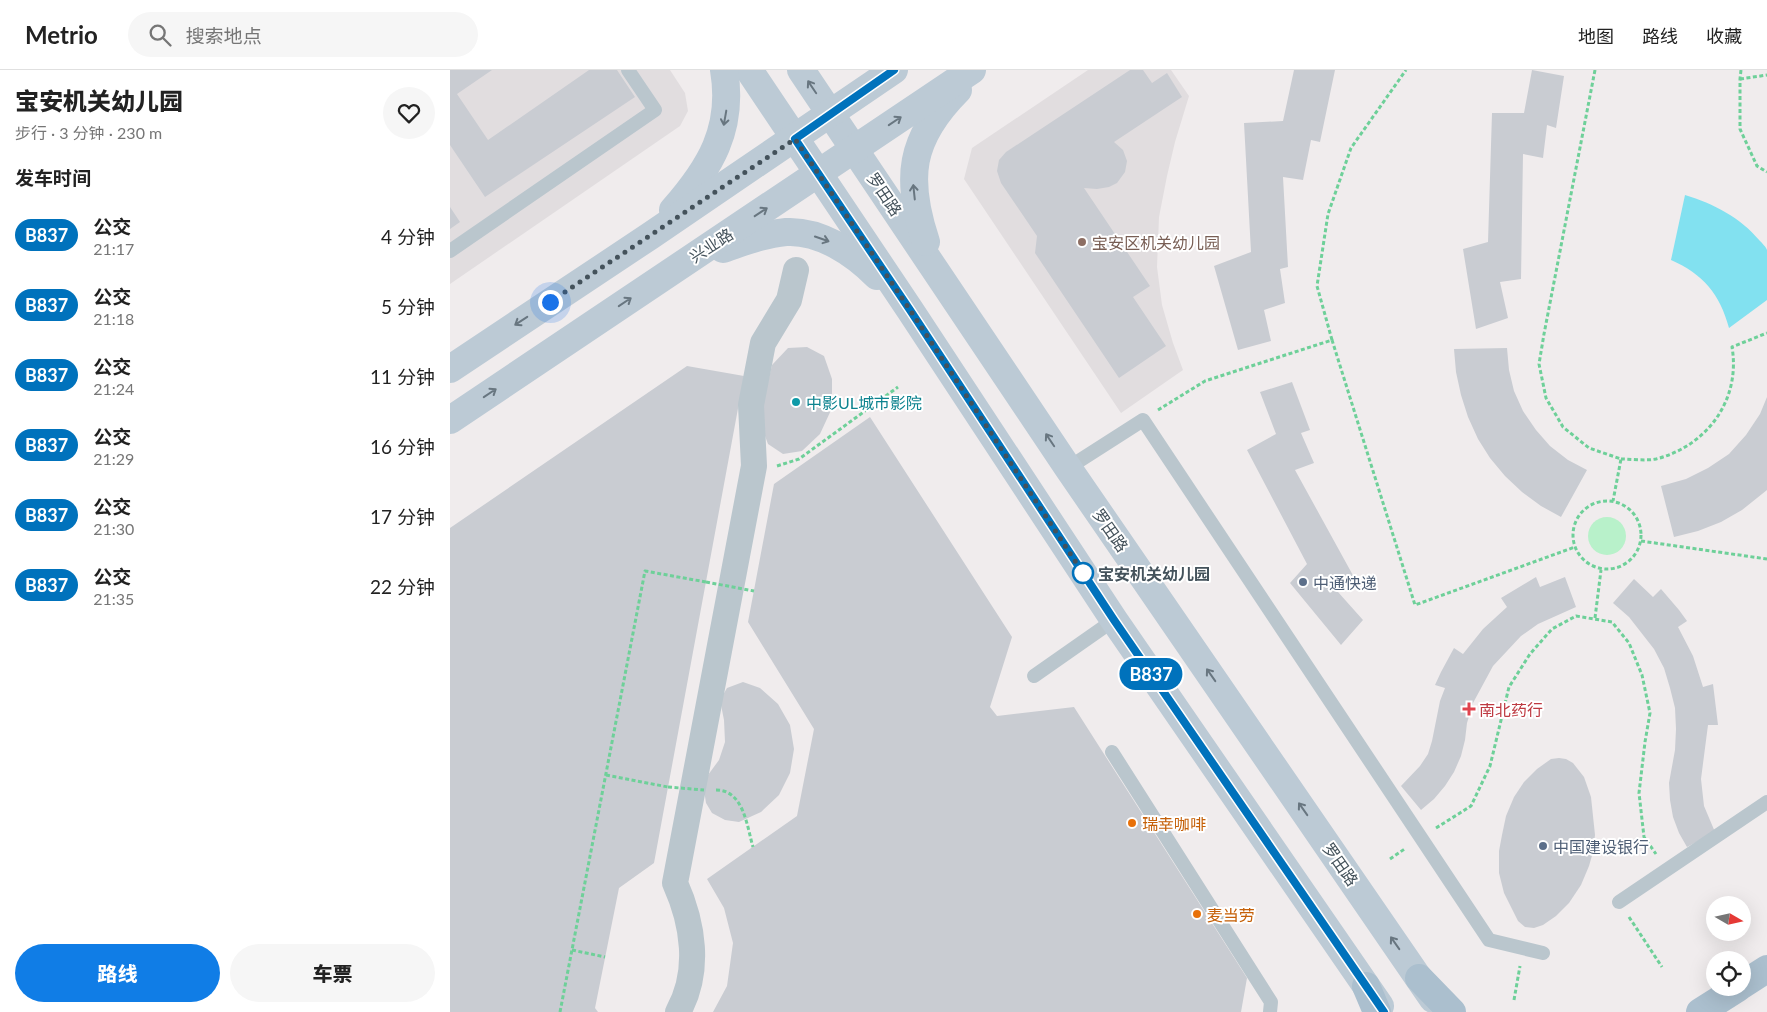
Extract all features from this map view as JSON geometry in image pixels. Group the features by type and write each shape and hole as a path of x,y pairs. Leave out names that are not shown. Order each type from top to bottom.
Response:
{"main road":[{"path":"650,236 687,194 701,176 714,154 726,120 728,102 724,70"},
{"path":"749,70 1114,620 1384,1012"},
{"name":"罗田路","path":"801,70 1068,468 1442,1012"},
{"path":"450,368 795,139 894,70"},
{"name":"兴业路","path":"450,420 972,70"},
{"path":"947,287 919,221 913,179 915,158 923,137 936,115 950,98 980,70"},
{"path":"675,269 748,240 788,232 803,234 834,244 854,256 875,274 910,310"},
{"path":"1751,979 1767,969"},
{"path":"1419,978 1452,1012"},
{"path":"1366,986 1377,1012"},
{"path":"1700,1010 1724,996"}],"street":[{"path":"678,1012 682,1006 691,973 692,941 685,905 675,883 754,466 751,406 763,343 789,300 796,270"}],"lane":[{"path":"450,251 655,110 628,70"},
{"path":"1068,468 1143,420 1489,940 1544,953"},
{"path":"1034,676 1114,620"},
{"path":"1112,752 1271,1002 1270,1012"},
{"path":"1618,902 1767,802"}],"path":[{"path":"1406,70 1351,148 1328,214 1317,286 1332,340 1415,605 1575,547"},
{"path":"1595,70 1539,364 1546,398 1563,427 1589,448 1621,459 1654,459 1686,447 1712,426 1729,396 1735,363 1732,347 1767,332"},
{"path":"1741,70 1740,129 1757,166 1767,172"},
{"path":"1740,79 1767,75"},
{"path":"1143,420 1205,381 1332,340"},
{"path":"754,466 781,466 799,459 898,387"},
{"path":"1613,501 1621,459"},
{"path":"1602,501 1613,501 1624,505 1633,512 1639,522 1641,540 1636,554 1628,563 1618,568 1602,570 1586,563 1575,547 1572,533 1575,521 1591,505 1602,501"},
{"path":"1641,540 1767,559"},
{"path":"1594,618 1602,570"},
{"path":"560,1012 645,571 754,591"},
{"path":"1390,859 1470,806 1490,766 1509,687 1530,654 1552,629 1576,616 1612,622 1630,643 1642,675 1650,713 1640,793 1644,838 1667,869"},
{"path":"606,775 668,787 723,790 734,795 741,808 753,847"},
{"path":"1618,902 1662,967"},
{"path":"1514,1000 1523,948"},
{"path":"572,950 605,956"}],"shaded area":[{"path":"450,70 670,70 685,93 688,111 680,126 450,284"},
{"name":"宝安区机关幼儿园","path":"1088,70 1171,70 1189,96 1175,142 1159,217 1157,267 1162,305 1183,370 1121,413 964,179 972,148"}],"green space":[{"path":"1607,517 1621,522 1626,536 1621,550 1607,555 1593,550 1588,536 1593,522"}],"water":[{"path":"1685,195 1716,207 1735,218 1767,250 1767,300 1729,328 1721,305 1709,286 1692,272 1671,260"}],"building":[{"path":"450,70 492,70 457,94 488,140 589,70 617,70 635,97 485,197 450,145"},
{"path":"1130,70 1143,70 1152,83 1167,73 1182,97 1114,142 1123,150 1127,161 1125,172 1117,183 1109,187 1097,189 1084,188 1150,286 1133,297 1166,346 1119,378 1035,253 1037,236 1001,183 997,171 999,160 1006,152"},
{"path":"1294,70 1335,70 1320,142 1311,140 1303,180 1283,177 1288,267 1280,269 1285,303 1264,310 1271,341 1238,350 1214,266 1251,252 1244,123 1283,121"},
{"path":"1532,70 1564,76 1556,128 1547,125 1543,158 1523,154 1521,279 1500,282 1508,318 1476,329 1463,249 1488,242 1492,113 1524,113"},
{"path":"450,207 460,222 450,229"},
{"name":"中影UL城市影院","path":"807,347 824,356 832,379 832,408 820,434 802,451 783,454 768,444 759,420 772,365 788,348"},
{"path":"1507,348 1509,370 1514,391 1523,411 1550,446 1568,460 1587,470 1561,517 1541,506 1505,476 1490,458 1478,439 1468,417 1456,372 1454,349"},
{"path":"687,366 744,376 654,863 619,888 595,1008 598,1012 450,1012 450,528"},
{"path":"1292,382 1310,430 1301,433 1314,463 1295,470 1355,579 1338,592 1363,620 1341,645 1290,583 1307,564 1247,450 1276,434 1260,392"},
{"path":"1767,397 1767,490 1742,510 1721,522 1698,531 1674,537 1661,486 1686,479 1708,468 1729,454 1746,435 1760,414"},
{"path":"870,417 1012,637 990,707 997,716 1074,707 1247,978 1241,1012 713,1012 727,986 733,943 724,908 707,879 797,816 814,729 748,622 774,484"},
{"path":"1536,577 1540,587 1565,577 1576,607 1538,624 1521,636 1493,666 1473,703 1461,756 1454,772 1434,799 1421,810 1401,786 1420,766 1428,754 1440,701 1445,688 1435,685 1441,672 1454,648 1463,654 1483,629 1507,607 1501,598"},
{"path":"1634,579 1653,597 1661,589 1679,610 1687,621 1678,627 1693,656 1703,687 1713,684 1718,725 1708,725 1701,779 1704,806 1715,832 1687,847 1673,817 1670,800 1669,783 1675,750 1676,729 1675,708 1664,668 1654,649 1629,617 1613,603"},
{"path":"743,682 760,688 778,704 790,725 794,749 790,773 779,795 761,812 739,822 725,820 712,813 706,803 704,790 708,775 719,760 725,742 724,720 720,700 727,688"},
{"path":"1559,758 1573,763 1584,777 1591,797 1595,835 1593,852 1581,885 1569,903 1556,916 1543,925 1534,928 1525,927 1518,921 1504,893 1499,873 1499,851 1502,835 1506,816 1514,797 1524,782 1551,759"}],"bus line":[{"name":"B837","path":"894,70 795,139 1114,620 1384,1012"}],"place":[{"name":"宝安区机关幼儿园","path":"1082,242"},
{"name":"中影UL城市影院","path":"796,402"},
{"name":"宝安机关幼儿园","path":"1083,573"},
{"name":"中通快递","path":"1303,582"},
{"name":"南北药行","path":"1469,709"},
{"name":"瑞幸咖啡","path":"1132,823"},
{"name":"中国建设银行","path":"1543,846"},
{"name":"麦当劳","path":"1197,914"}],"route":[{"path":"550,302 795,139 1083,573"}]}
